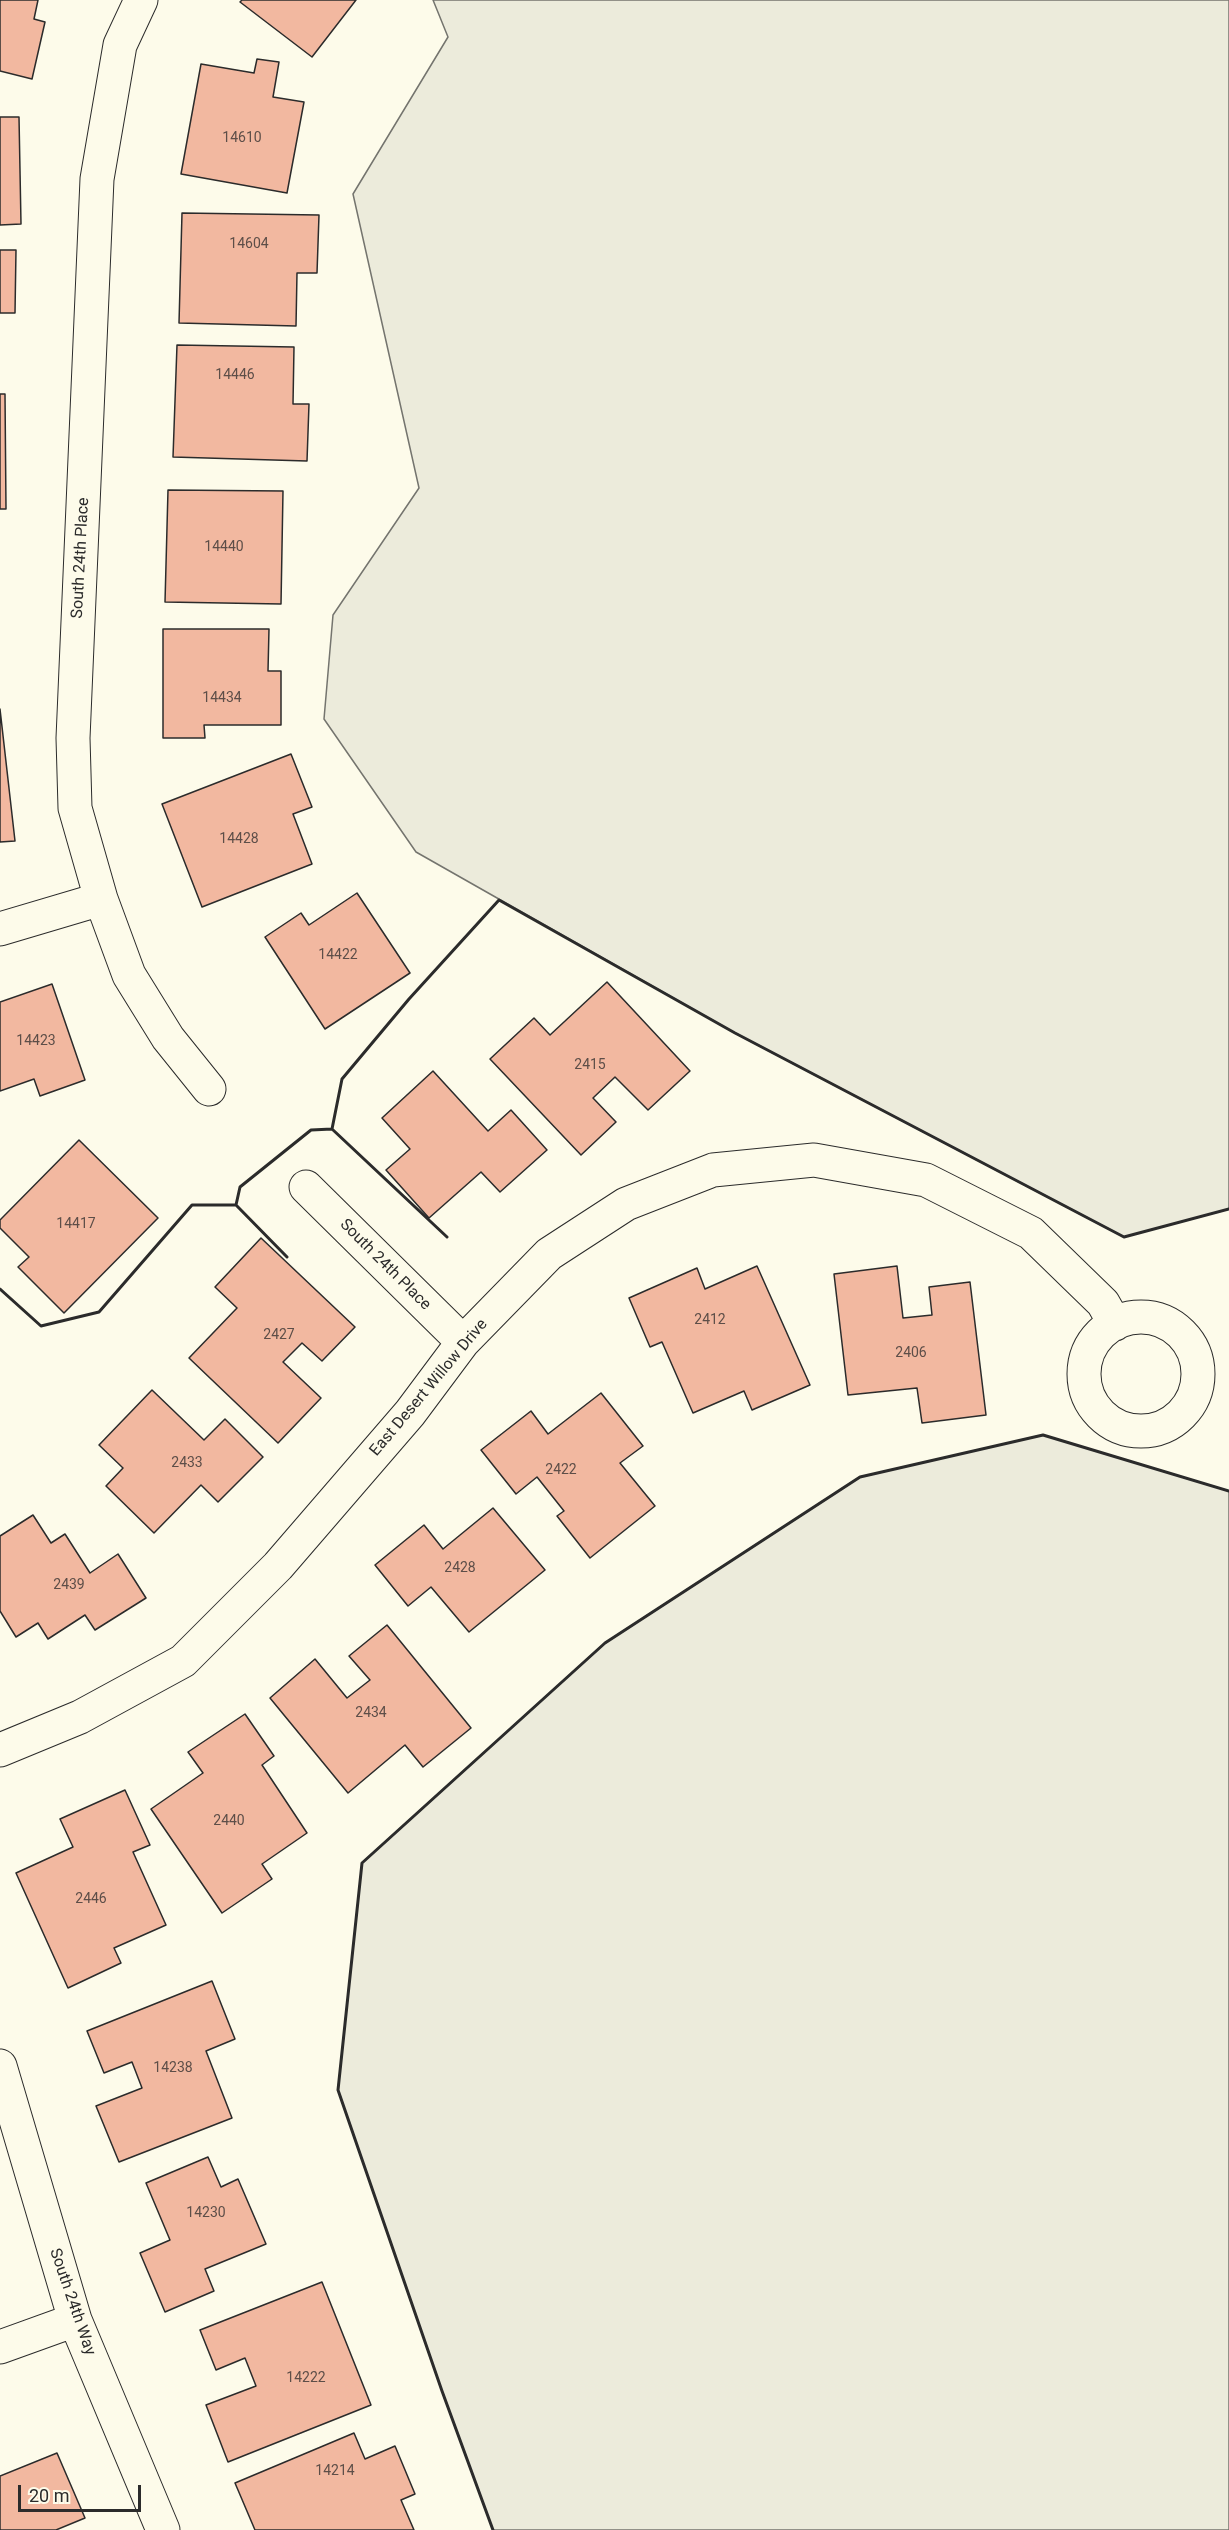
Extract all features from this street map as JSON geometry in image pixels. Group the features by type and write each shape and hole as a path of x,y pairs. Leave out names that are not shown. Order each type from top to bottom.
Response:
{"street":[{"name":"South 24th Place","path":"141,0 120,45 97,179 73,738 75,808 101,899 129,975 168,1038 209,1089"},
{"path":"0,929 101,899"},
{"name":"East Desert Willow Drive","path":"0,1750 80,1717 183,1661 278,1566 410,1413 463,1342 549,1254 626,1204 713,1170 814,1160 926,1180 1031,1233 1103,1303 1115,1324"},
{"name":"South 24th Place","path":"306,1187 463,1342"},
{"name":"South 24th Way","path":"0,2066 75,2320 163,2530"},
{"path":"0,2347 75,2320"}],"shaded area":[{"path":"433,0 1229,0 1229,1209 1124,1237 735,1033 416,852 324,719 333,615 419,488 353,194 448,37"},
{"path":"1043,1435 1229,1491 1229,2530 493,2530 442,2391 338,2090 362,1863 605,1643 860,1477"}],"building":[{"path":"0,0 38,0 34,19 45,22 32,79 0,71"},
{"path":"242,0 356,0 312,57 240,2"},
{"path":"257,59 279,62 273,97 304,102 287,193 181,174 201,64 254,73"},
{"path":"0,117 19,117 21,224 0,225"},
{"path":"182,213 319,215 317,273 297,273 296,326 179,323"},
{"path":"0,250 16,250 15,313 0,313"},
{"path":"177,345 294,347 293,404 309,404 307,461 173,457"},
{"path":"0,394 5,394 6,509 0,509"},
{"path":"168,490 283,491 281,604 165,602"},
{"path":"163,629 269,629 268,671 281,671 281,725 204,725 205,738 163,738"},
{"path":"0,709 15,841 0,842"},
{"path":"291,754 312,807 293,814 312,864 202,907 162,804"},
{"path":"357,893 410,973 325,1029 265,937 301,913 309,925"},
{"path":"607,982 690,1071 648,1110 615,1077 593,1098 616,1122 581,1155 490,1059 534,1018 550,1035"},
{"path":"52,984 85,1080 40,1096 34,1079 0,1091 0,1002"},
{"path":"433,1071 488,1131 511,1110 547,1150 500,1192 481,1172 429,1218 386,1170 410,1149 382,1118"},
{"path":"79,1140 158,1218 64,1313 18,1267 29,1257 0,1228 0,1220"},
{"path":"261,1238 355,1327 322,1361 302,1343 283,1362 321,1398 278,1443 189,1358 237,1308 215,1287"},
{"path":"757,1266 810,1385 752,1410 744,1391 693,1413 662,1342 650,1347 629,1298 697,1268 705,1289"},
{"path":"897,1266 903,1318 932,1315 929,1287 970,1282 986,1415 922,1423 917,1388 848,1395 834,1274"},
{"path":"152,1390 204,1440 225,1419 263,1457 218,1502 201,1485 154,1533 106,1486 123,1468 99,1445"},
{"path":"601,1393 643,1446 620,1463 655,1506 590,1558 557,1516 564,1511 537,1477 516,1494 481,1450 531,1411 548,1434"},
{"path":"493,1508 545,1570 469,1632 431,1587 408,1606 375,1565 424,1525 443,1549"},
{"path":"33,1515 51,1543 65,1534 90,1573 118,1554 146,1598 95,1630 85,1615 48,1639 38,1623 16,1637 0,1611 0,1536"},
{"path":"387,1625 471,1728 423,1767 405,1745 348,1793 270,1698 315,1659 347,1698 370,1680 349,1656"},
{"path":"245,1714 274,1756 262,1765 307,1833 262,1864 272,1879 222,1913 151,1809 203,1773 188,1752"},
{"path":"125,1790 150,1845 133,1852 166,1925 114,1948 121,1963 68,1988 16,1873 73,1847 60,1819"},
{"path":"212,1981 235,2039 206,2051 232,2118 119,2162 96,2106 142,2088 132,2062 104,2073 87,2031"},
{"path":"208,2157 221,2187 238,2179 266,2244 205,2269 214,2291 165,2312 140,2253 170,2240 146,2183"},
{"path":"322,2282 371,2405 228,2462 206,2405 256,2386 245,2358 216,2370 200,2330"},
{"path":"354,2433 365,2459 395,2446 415,2494 401,2500 414,2530 255,2530 235,2483"},
{"path":"57,2453 85,2518 56,2530 0,2530 0,2476"}],"wall":[{"path":"332,1129 342,1079 409,999 499,900 735,1033 1124,1237 1229,1209"},
{"path":"287,1257 236,1205 240,1187 311,1130 332,1129 447,1237"},
{"path":"0,1289 41,1326 99,1312 192,1205 236,1205"},
{"path":"493,2530 442,2391 338,2090 362,1863 605,1643 860,1477 1043,1435 1229,1491"}]}
